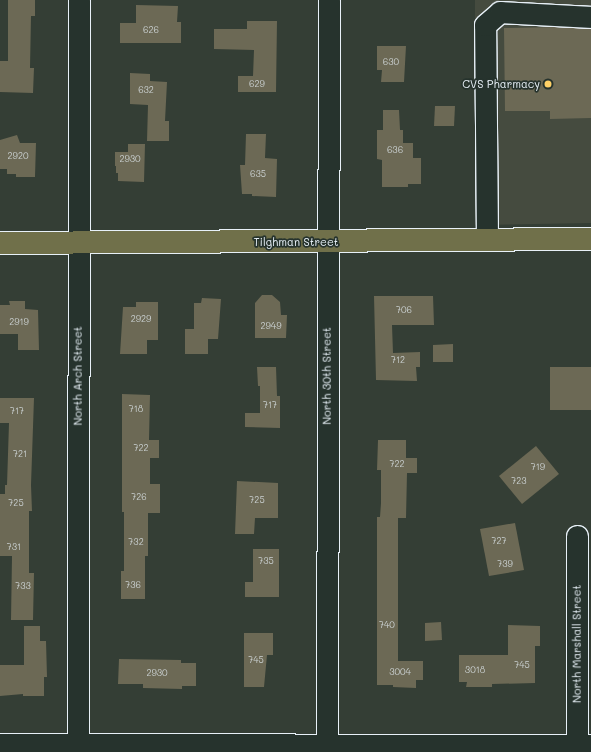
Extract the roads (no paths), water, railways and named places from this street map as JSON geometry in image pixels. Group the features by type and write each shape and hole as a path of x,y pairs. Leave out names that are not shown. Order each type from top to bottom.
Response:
{"main road":[{"name":"Tilghman Street","path":"0,243 329,242 591,239"}],"street":[{"name":"North Arch Street","path":"78,748 79,0"},
{"name":"North 30th Street","path":"327,748 329,0"},
{"path":"487,240 485,25 500,6 591,17"},
{"name":"North Marshall Street","path":"577,536 582,747"},
{"path":"0,744 78,748 582,747"}],"place":[{"name":"CVS Pharmacy","path":"548,84"}]}
